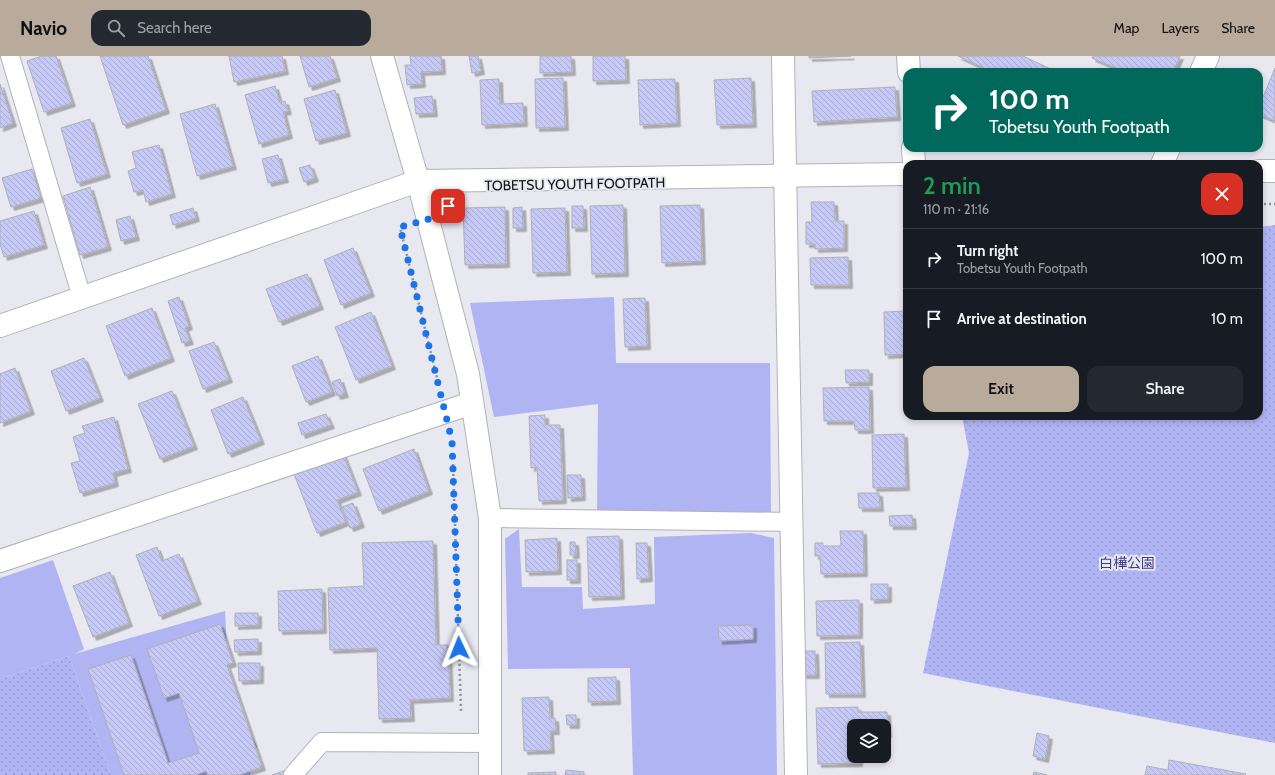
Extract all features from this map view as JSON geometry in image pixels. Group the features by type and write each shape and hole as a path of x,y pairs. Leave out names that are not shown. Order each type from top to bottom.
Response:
{"street":[{"path":"382,56 418,181 468,374 490,518 490,775"},
{"path":"783,56 796,775"},
{"path":"908,56 909,68"},
{"path":"1203,68 1208,56"},
{"path":"1263,171 1275,171"},
{"path":"0,326 418,181 903,174"},
{"path":"0,561 472,403"}],"lane":[{"path":"10,56 82,298"},
{"path":"490,518 792,522"},
{"path":"294,775 322,742 490,743"}],"path":[{"path":"1263,204 1275,204"},
{"path":"407,225 400,227 439,387"},
{"path":"453,456 461,711"}],"green space":[{"name":"白樺公園","path":"1275,225 1275,743 923,673 969,453 963,420 1263,420 1263,226"},
{"path":"614,297 616,363 770,363 771,516 597,512 598,404 494,417 470,303"},
{"path":"519,529 522,587 582,587 583,609 655,604 654,537 751,533 774,538 777,775 633,775 630,668 508,669 505,539"},
{"path":"53,560 84,649 74,654 225,611 229,687 257,746 250,775 111,775 69,656 0,679 0,578"},
{"path":"69,656 111,775 0,775 0,679"}],"building":[{"path":"42,56 56,56 72,103 44,112 27,61"},
{"path":"100,56 148,56 166,110 123,125"},
{"path":"229,56 282,56 285,71 234,82"},
{"path":"300,56 330,56 337,78 309,87"},
{"path":"410,56 441,56 442,71 421,72 422,84 407,85 405,65 411,65"},
{"path":"469,56 478,56 481,71 472,73"},
{"path":"540,56 571,56 572,72 540,73"},
{"path":"593,56 625,56 626,80 593,81"},
{"path":"809,56 851,56 809,58"},
{"path":"958,56 1023,56 1048,68 984,68"},
{"path":"1093,56 1180,56 1175,68 1116,68 1092,58"},
{"path":"1275,68 1275,121 1263,116 1263,97"},
{"path":"563,78 565,127 536,128 535,79"},
{"path":"751,78 753,124 717,125 714,80"},
{"path":"499,79 500,104 523,103 524,123 482,125 480,80"},
{"path":"675,79 677,123 640,125 638,80"},
{"path":"0,84 13,123 0,128"},
{"path":"275,86 280,103 285,101 288,111 283,112 289,135 259,144 245,95"},
{"path":"895,87 897,117 814,122 812,91"},
{"path":"335,90 347,133 316,141 304,99"},
{"path":"432,96 434,113 416,114 414,98"},
{"path":"215,104 233,166 197,176 180,114"},
{"path":"90,119 107,174 77,183 61,128"},
{"path":"159,145 172,194 146,202 143,190 134,192 128,171 136,168 132,152"},
{"path":"278,155 285,179 268,183 262,159"},
{"path":"310,165 315,178 304,182 299,168"},
{"path":"32,169 41,198 11,207 2,178"},
{"path":"90,187 108,247 80,255 63,196"},
{"path":"811,202 834,202 835,221 844,221 844,248 815,249 815,244 806,244 806,222 812,222"},
{"path":"623,205 625,273 592,274 590,206"},
{"path":"700,205 702,261 662,263 660,206"},
{"path":"572,206 583,206 584,228 572,228"},
{"path":"505,207 506,264 465,265 463,208"},
{"path":"522,207 523,228 513,228 513,208"},
{"path":"193,208 196,218 173,225 170,215"},
{"path":"565,208 567,272 533,273 531,209"},
{"path":"34,211 44,245 4,257 0,244 0,221"},
{"path":"130,216 136,237 121,241 116,220"},
{"path":"353,248 371,293 341,305 324,260"},
{"path":"848,257 849,285 811,285 810,258"},
{"path":"307,274 320,306 279,322 266,289"},
{"path":"179,297 189,326 185,328 190,341 182,343 168,301"},
{"path":"645,298 647,346 625,347 623,299"},
{"path":"152,308 171,358 125,376 106,326"},
{"path":"903,311 903,354 885,355 884,312"},
{"path":"371,312 392,366 356,380 335,327"},
{"path":"214,342 229,379 203,389 189,351"},
{"path":"318,356 332,392 306,402 292,366"},
{"path":"84,358 100,398 66,411 51,371"},
{"path":"15,368 31,411 0,423 0,374"},
{"path":"845,370 869,370 869,382 846,383"},
{"path":"340,379 345,394 337,396 332,382"},
{"path":"869,387 870,430 855,430 854,421 824,421 823,388"},
{"path":"172,391 194,446 160,459 138,404"},
{"path":"243,397 261,441 228,454 211,410"},
{"path":"326,414 331,425 302,435 298,423"},
{"path":"545,415 545,425 560,425 563,500 539,501 537,467 531,468 529,416"},
{"path":"114,417 128,469 113,473 115,483 80,493 71,463 80,461 73,437 85,433 82,426"},
{"path":"904,434 906,487 873,488 872,435"},
{"path":"414,449 429,491 379,511 363,469"},
{"path":"343,454 358,492 337,500 346,522 317,533 294,474"},
{"path":"567,475 581,475 582,497 568,498"},
{"path":"858,493 879,493 880,508 859,508"},
{"path":"353,503 361,524 350,528 342,507"},
{"path":"912,515 913,526 890,526 889,516"},
{"path":"840,531 863,531 864,573 821,574 820,556 815,556 815,543 823,543 823,546 841,546"},
{"path":"619,536 621,596 589,597 587,537"},
{"path":"557,538 558,571 526,572 525,540"},
{"path":"433,541 436,645 448,645 450,698 410,700 411,718 379,719 377,648 330,650 328,588 364,586 362,543"},
{"path":"570,542 575,542 576,555 570,555"},
{"path":"636,543 647,543 649,578 637,579"},
{"path":"157,547 162,561 179,554 198,601 159,616 136,555"},
{"path":"567,560 577,560 577,580 567,580"},
{"path":"110,572 129,623 93,637 73,586"},
{"path":"871,584 888,584 888,599 871,600"},
{"path":"322,589 323,630 279,631 278,591"},
{"path":"859,600 859,635 817,636 816,601"},
{"path":"235,613 258,613 258,625 235,626"},
{"path":"220,624 233,663 227,665 262,767 239,775 208,775 206,771 195,775 124,775 88,669 131,655 168,763 199,753 179,693 164,698 147,649"},
{"path":"753,625 753,639 719,641 718,626"},
{"path":"258,639 258,651 235,652 234,640"},
{"path":"860,642 862,694 826,694 825,643"},
{"path":"802,651 815,651 816,675 803,675"},
{"path":"238,663 260,663 260,680 239,681"},
{"path":"616,677 617,701 588,702 588,678"},
{"path":"549,697 550,718 555,718 556,731 550,731 551,750 524,751 522,698"},
{"path":"858,707 858,712 887,712 887,719 847,719 847,763 859,763 818,764 816,708"},
{"path":"566,715 576,715 576,725 567,725"},
{"path":"1037,733 1049,736 1045,759 1033,756"},
{"path":"1169,760 1246,774 1145,775 1147,766 1168,770"},
{"path":"295,767 298,775 272,775"},
{"path":"566,770 584,772 584,775 565,775"},
{"path":"556,772 556,775 528,775 528,773"},
{"path":"1034,772 1047,775 1033,775"}],"route":[{"path":"448,206 440,216 400,227 452,441 459,648"}]}
